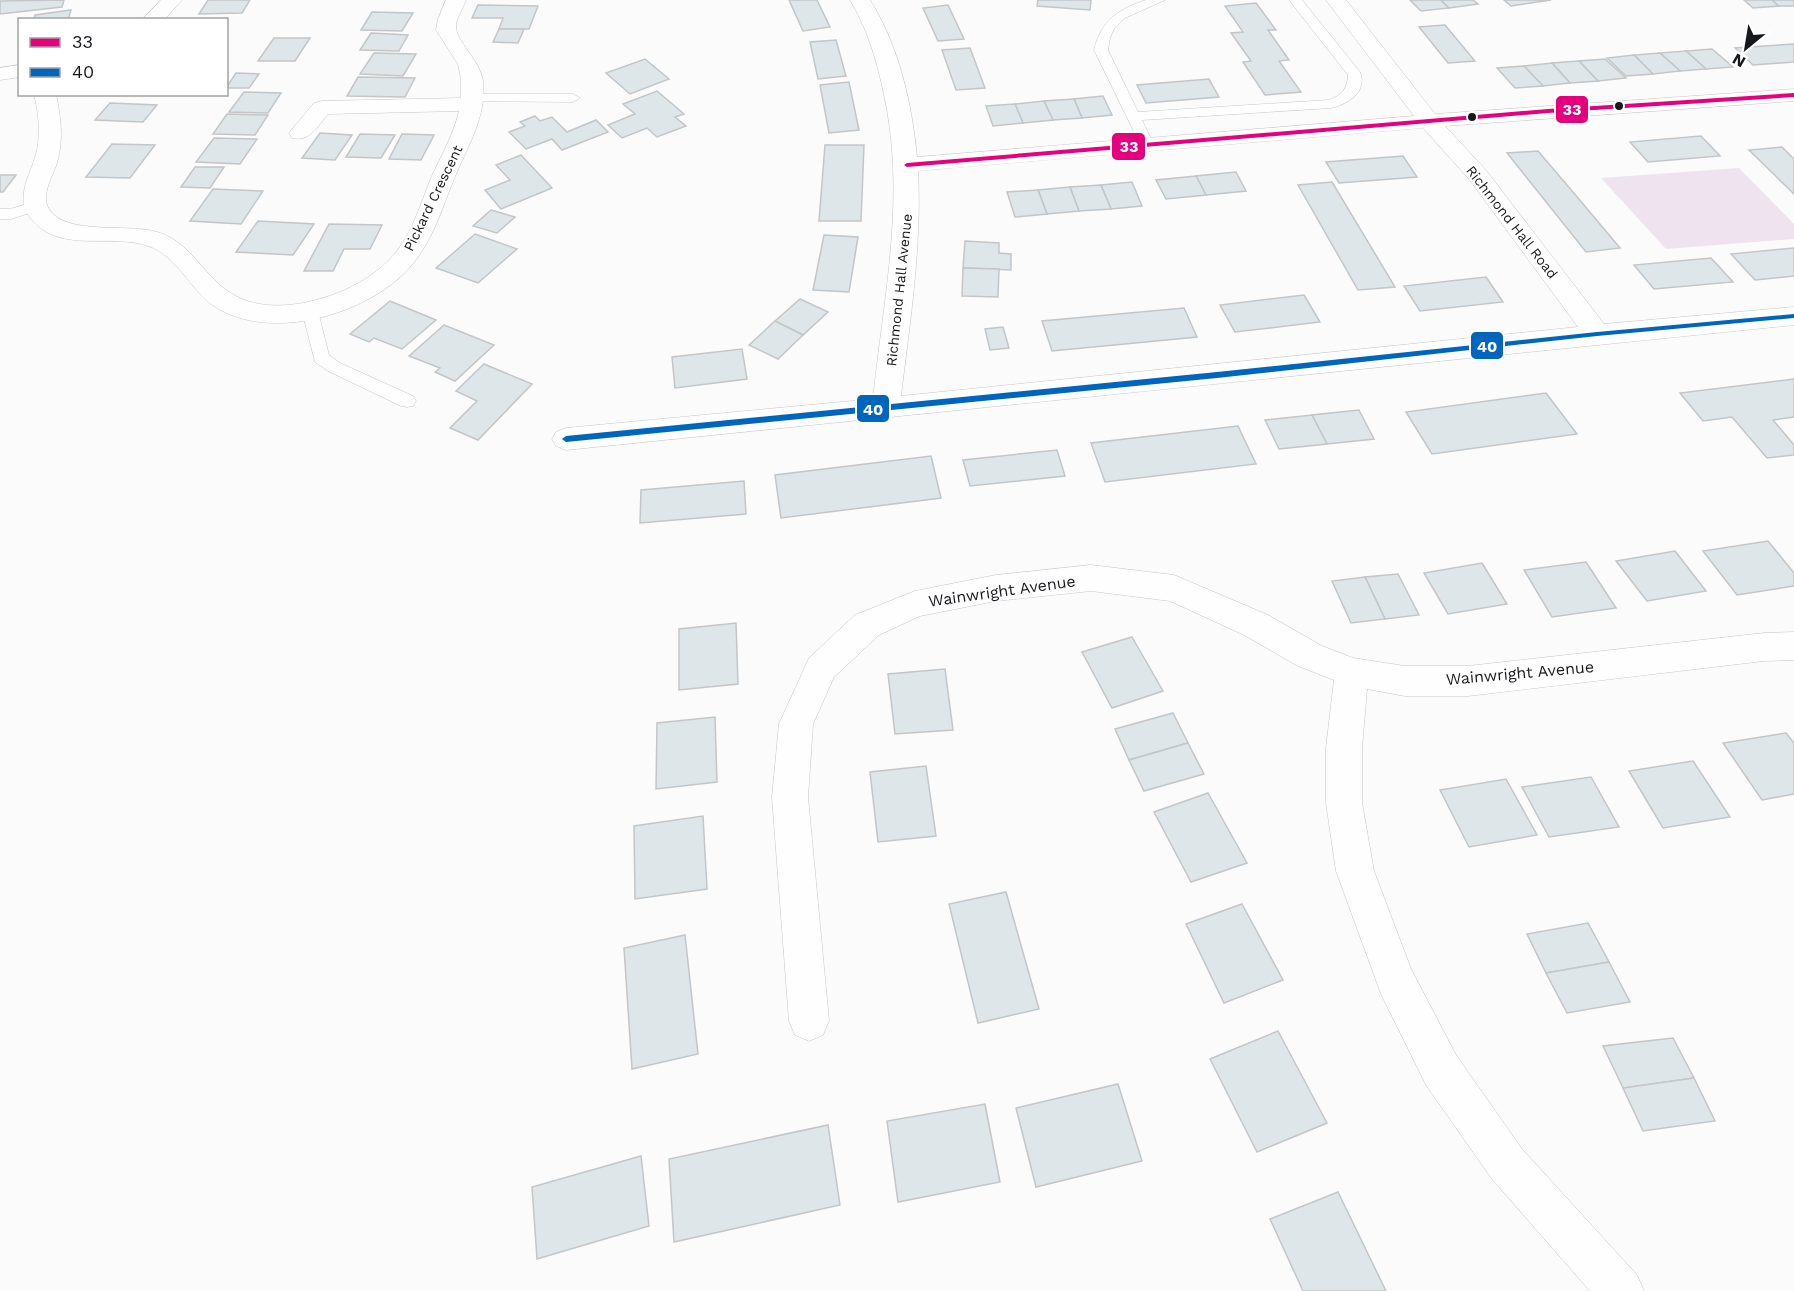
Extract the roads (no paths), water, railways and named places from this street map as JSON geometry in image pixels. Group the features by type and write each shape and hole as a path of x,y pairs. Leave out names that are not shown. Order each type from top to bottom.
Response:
{"street":[{"path":"154,18 172,0"},
{"name":"Pickard Crescent","path":"34,207 54,226 72,232 137,235 173,247 212,292 239,308 249,311 271,313 310,311 334,305 374,286 390,274 416,239 466,129 472,101 468,66 448,35 446,26 456,0"},
{"name":"Richmond Hall Avenue","path":"860,0 884,50 899,104 907,165 908,232 887,398 888,408"},
{"name":"Richmond Hall Road","path":"1336,0 1430,122 1477,174 1597,334"},
{"path":"0,74 18,71"},
{"path":"34,207 34,193 49,150 50,128 45,96"},
{"path":"907,165 1146,143 1548,111 1789,100"},
{"path":"300,134 322,108 430,107 472,101"},
{"path":"566,439 1794,316"},
{"name":"Wainwright Avenue","path":"809,1021 790,797 796,724 821,668 867,625 915,604 996,588 1091,578 1174,588 1256,625 1310,656 1352,672 1405,681 1468,681 1764,647 1794,646"},
{"path":"1352,672 1344,748 1344,803 1354,871 1395,980 1442,1070 1507,1164 1621,1291"}],"lane":[{"path":"1146,143 1101,50 1103,36 1114,20 1129,10 1159,0"},
{"path":"1133,116 1331,104 1348,97 1355,88 1355,75 1295,0"},
{"path":"472,101 573,99"},
{"path":"0,214 11,214 34,207"},
{"path":"310,311 321,358 334,368 407,401"}]}
